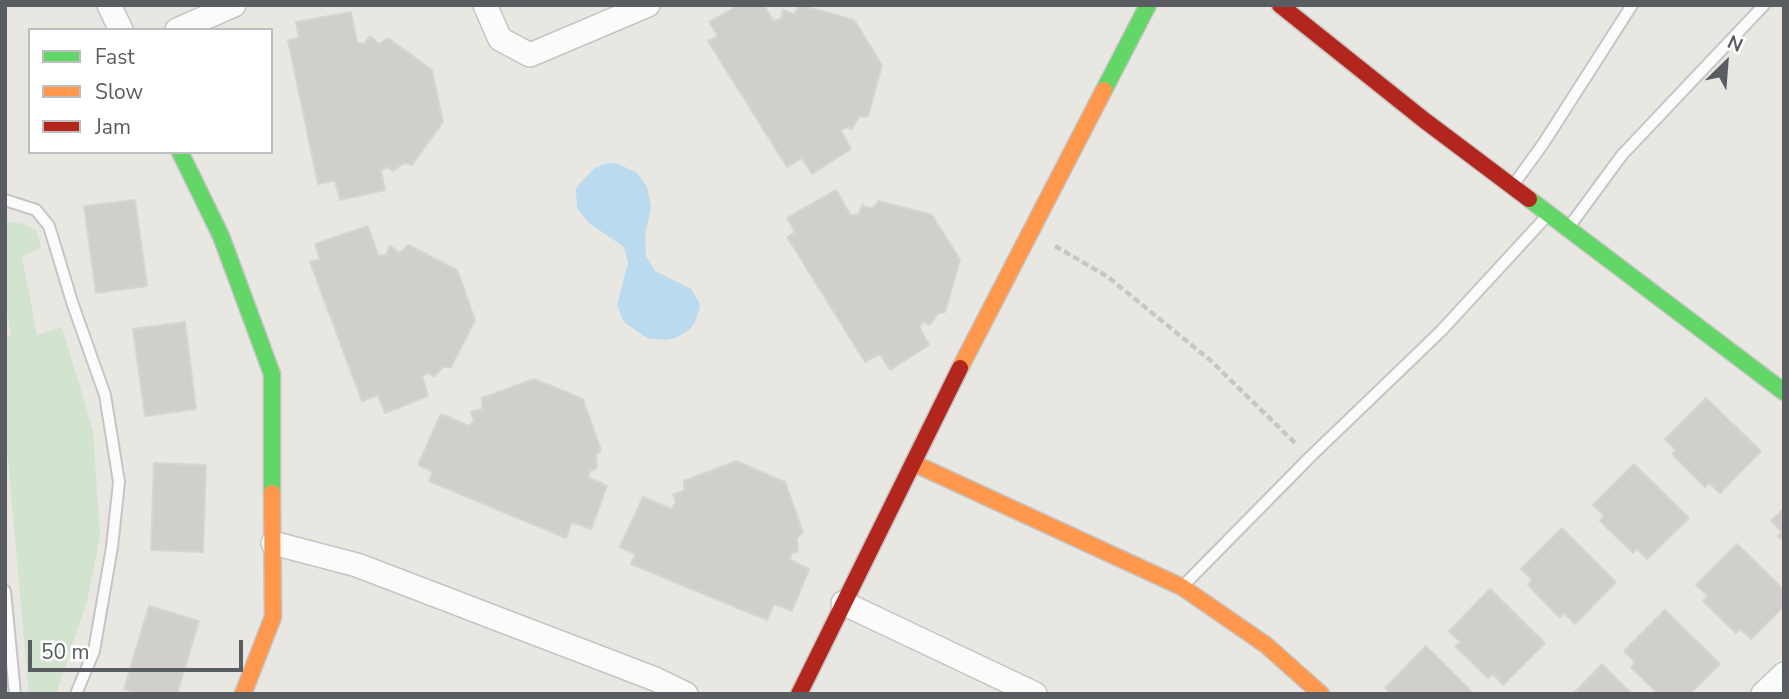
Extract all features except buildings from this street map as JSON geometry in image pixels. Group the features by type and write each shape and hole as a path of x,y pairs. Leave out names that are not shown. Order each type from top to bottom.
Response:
{"street":[{"path":"109,5 120,28"},
{"path":"182,28 234,5"},
{"path":"485,5 500,39 530,55 648,5"},
{"path":"799,694 913,463 1148,5"},
{"path":"1280,5 1512,187 1784,393"},
{"path":"181,154 221,236 272,373 273,617 243,694"},
{"path":"913,463 1182,587 1266,645 1321,694"},
{"path":"273,543 357,565 654,679 685,694"},
{"path":"843,603 1035,694"},
{"path":"1763,694 1784,674"}],"lane":[{"path":"1512,187 1633,5"},
{"path":"1567,229 1622,155 1764,5"},
{"path":"5,200 36,210 49,226 105,396 119,482 112,547 94,651 76,694"},
{"path":"1182,587 1310,457 1441,331 1549,214"},
{"path":"5,591 15,694"}],"path":[{"path":"1029,234 1059,248 1118,285 1210,360 1310,457"}],"green space":[{"path":"5,221 23,224 36,230 41,247 22,257 37,335 62,327 93,431 100,535 87,601 56,694 29,694 5,427 5,338 11,335 5,297"}],"water":[{"path":"616,163 637,173 647,187 651,206 645,237 646,256 655,271 691,289 698,300 700,307 695,322 690,329 676,338 647,338 624,322 617,305 628,263 624,247 589,223 577,208 576,189 581,182 595,168"}],"traffic: fast":[{"path":"1104,90 1148,5"},
{"path":"181,154 221,236 272,374 272,493"},
{"path":"1529,199 1784,392"}],"traffic: slow":[{"path":"960,368 1104,90"},
{"path":"913,463 1182,587 1266,645 1321,694"},
{"path":"243,694 273,617 272,493"}],"traffic: jam":[{"path":"1280,5 1424,120 1529,199"},
{"path":"799,694 960,368"}]}
